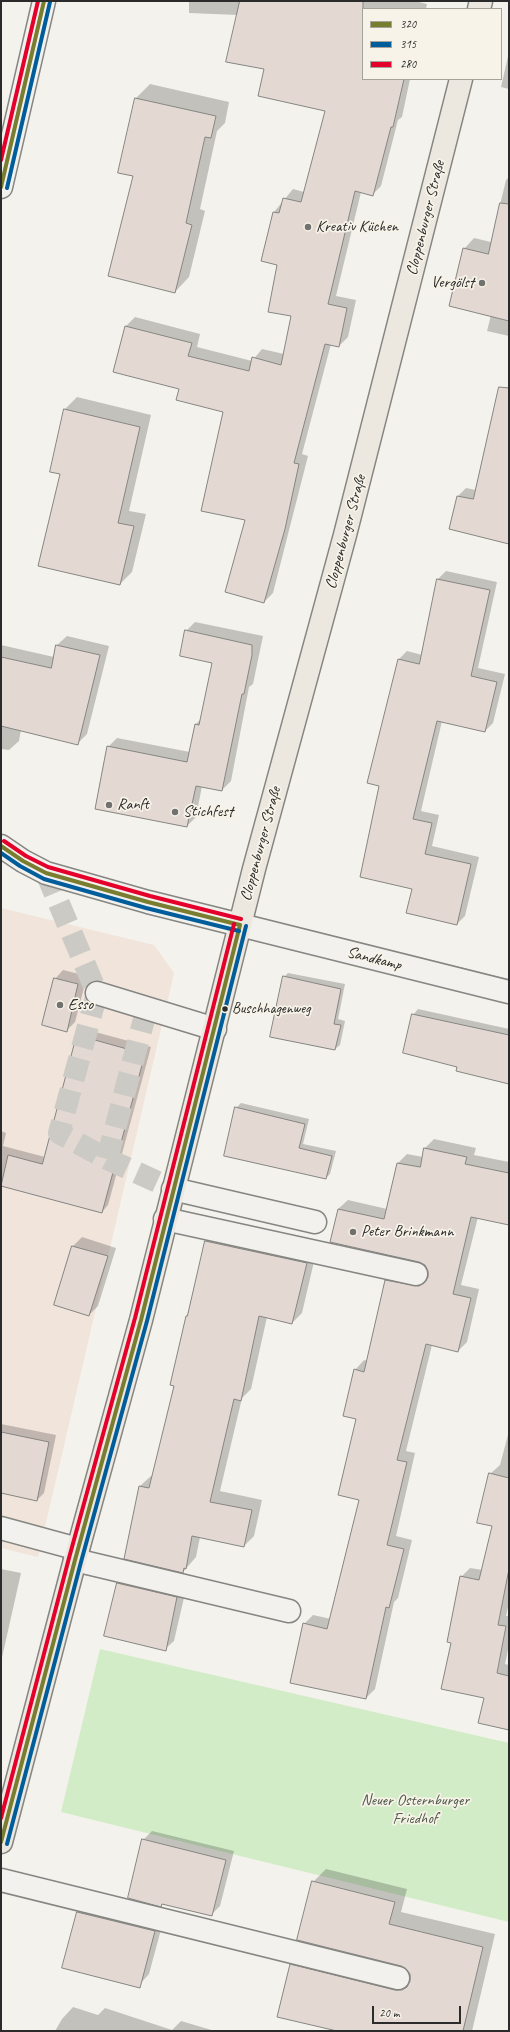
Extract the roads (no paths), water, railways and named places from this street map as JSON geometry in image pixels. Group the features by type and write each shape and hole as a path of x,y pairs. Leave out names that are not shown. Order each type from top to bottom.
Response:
{"main road":[{"name":"Cloppenburger Straße","path":"1,1842 76,1554 141,1320 165,1219 215,1029 240,925 347,528 461,80"}],"street":[{"path":"1,187 44,1"},
{"path":"1,846 23,861 46,873 148,902 240,925"},
{"name":"Sandkamp","path":"240,925 509,992"},
{"path":"97,993 215,1029"},
{"path":"173,1189 315,1222"},
{"path":"165,1219 416,1274"},
{"path":"1,1528 76,1554 289,1611"},
{"path":"1,1880 398,1978"}],"tunnel":[{"path":"46,873 97,993 59,1133 107,1159 173,1189"},
{"path":"107,1159 147,1008"}],"place":[{"name":"Kreativ Küchen","path":"308,227"},
{"name":"Vergölst","path":"482,283"},
{"name":"Ranft","path":"109,805"},
{"name":"Stichfest","path":"175,812"},
{"name":"Esso","path":"60,1005"},
{"name":"Buschhagenweg","path":"225,1009"},
{"name":"Peter Brinkmann","path":"353,1232"}],"park label":[{"name":"Neuer Osternburger Friedhof","path":"415,1810"}]}
